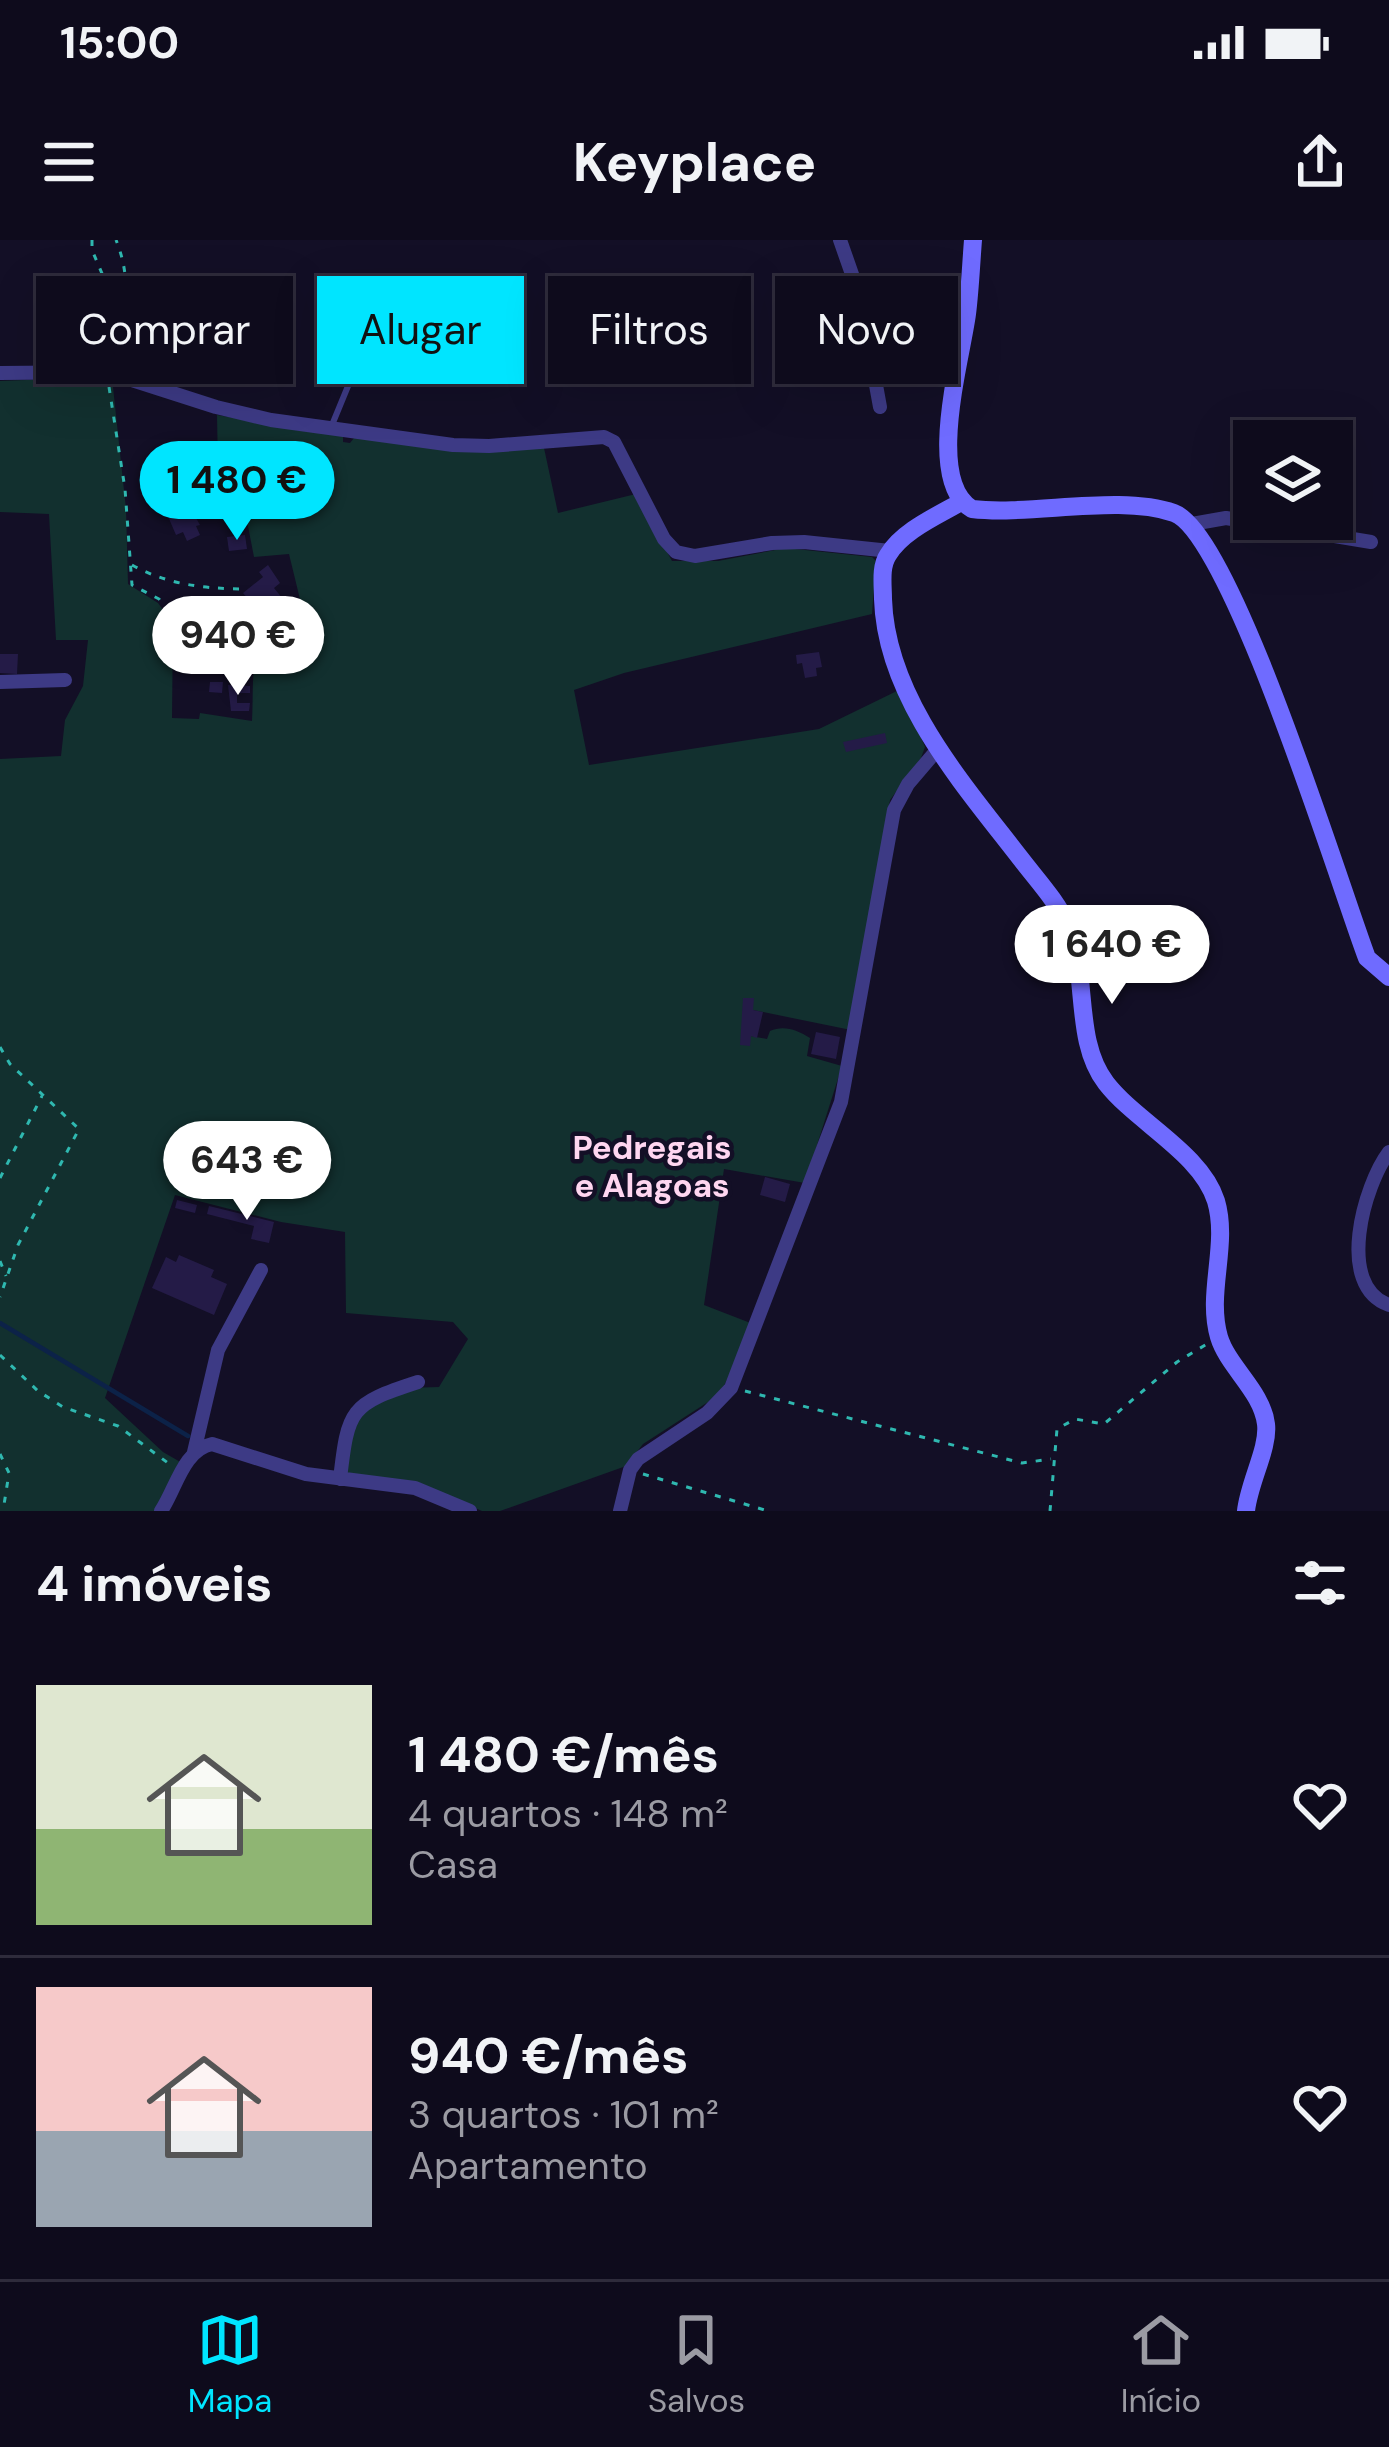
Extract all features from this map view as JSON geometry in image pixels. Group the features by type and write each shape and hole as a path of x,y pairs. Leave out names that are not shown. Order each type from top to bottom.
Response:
{"street":[{"path":"840,240 860,297 880,407"},
{"path":"961,502 951,477 949,436 973,240"},
{"path":"0,373 36,373"},
{"path":"144,384 216,407 330,428 489,446 604,437 614,442 676,552 695,556 804,542 890,550"},
{"path":"1246,1511 1265,1445 1267,1420 1219,1337 1216,1200 1198,1167 1106,1083 1088,1040 1077,953 1067,923 937,750 888,640 883,565 890,550 961,502 985,510 1137,506 1171,512 1192,524 1234,604 1299,754 1367,958 1389,977"},
{"path":"1192,524 1226,518 1371,542"},
{"path":"0,682 65,680"},
{"path":"620,1511 630,1470 650,1449 707,1413 731,1388 841,1102 894,810 908,784 937,750"},
{"path":"1389,1153 1366,1194 1359,1265 1365,1285 1378,1301 1389,1305"},
{"path":"194,1452 218,1350 261,1270"},
{"path":"340,1479 352,1416 367,1401 418,1382"},
{"path":"161,1511 194,1452 212,1444 272,1465 415,1487 470,1511"}],"lane":[{"path":"330,428 348,384"}],"path":[{"path":"92,240 103,276"},
{"path":"116,240 125,276"},
{"path":"108,384 125,489 132,585 159,599 180,625 220,651 230,670"},
{"path":"130,564 179,585 239,589"},
{"path":"0,1047 10,1064 79,1129 18,1245 0,1297"},
{"path":"0,1178 43,1094"},
{"path":"0,1262 7,1277"},
{"path":"1050,1511 1057,1429 1075,1419 1104,1424 1177,1362 1219,1337"},
{"path":"0,1355 38,1391 63,1407 118,1426 181,1472"},
{"path":"731,1388 1022,1463 1051,1459"},
{"path":"0,1454 9,1473 3,1511"},
{"path":"630,1470 768,1511"}],"green space":[{"path":"0,381 113,387 126,509 128,584 158,603 173,623 172,718 199,719 200,713 252,721 254,671 262,646 286,629 306,624 289,554 254,557 247,521 219,519 217,415 343,436 343,442 350,443 354,438 544,448 558,513 636,494 672,561 718,561 786,548 876,561 872,614 624,673 574,690 589,765 819,729 901,689 925,747 890,800 851,1030 753,1010 751,1036 767,1039 775,1029 795,1031 810,1038 807,1056 842,1066 805,1183 724,1169 704,1305 753,1324 723,1388 643,1444 626,1466 500,1511 482,1511 438,1491 347,1476 350,1434 358,1413 407,1388 439,1387 468,1339 453,1322 346,1313 345,1232 281,1222 175,1195 105,1398 163,1452 189,1467 167,1511 0,1511 0,759 61,756 65,720 83,686 88,640 56,640 49,514 0,512"}],"building":[{"path":"182,493 200,525 196,526 200,535 187,541 183,532 176,535 167,514 174,511 169,498"},
{"path":"245,535 247,549 229,551 227,537"},
{"path":"268,565 280,583 274,588 291,609 283,615 279,610 272,615 262,603 256,608 243,593 263,577 259,572"},
{"path":"819,652 822,667 816,668 817,676 805,678 796,655"},
{"path":"0,654 18,654 17,674 0,673"},
{"path":"210,682 223,682 222,693 209,692"},
{"path":"228,685 250,686 250,693 237,693 237,703 250,703 249,711 231,711"},
{"path":"885,733 887,743 846,752 843,742"},
{"path":"743,998 754,998 753,1010 763,1012 757,1038 751,1036 750,1046 740,1045"},
{"path":"816,1032 840,1037 836,1059 811,1054"},
{"path":"765,1177 790,1184 785,1202 760,1195"},
{"path":"177,1200 197,1205 195,1213 175,1208"},
{"path":"209,1206 274,1222 269,1243 251,1239 254,1226 207,1214"},
{"path":"179,1255 214,1270 211,1277 227,1284 214,1315 152,1288 166,1257 176,1262"}],"waterway":[{"path":"0,1323 188,1436"}],"district":[{"name":"Pedregais e Alagoas","path":"652,1166"}]}
